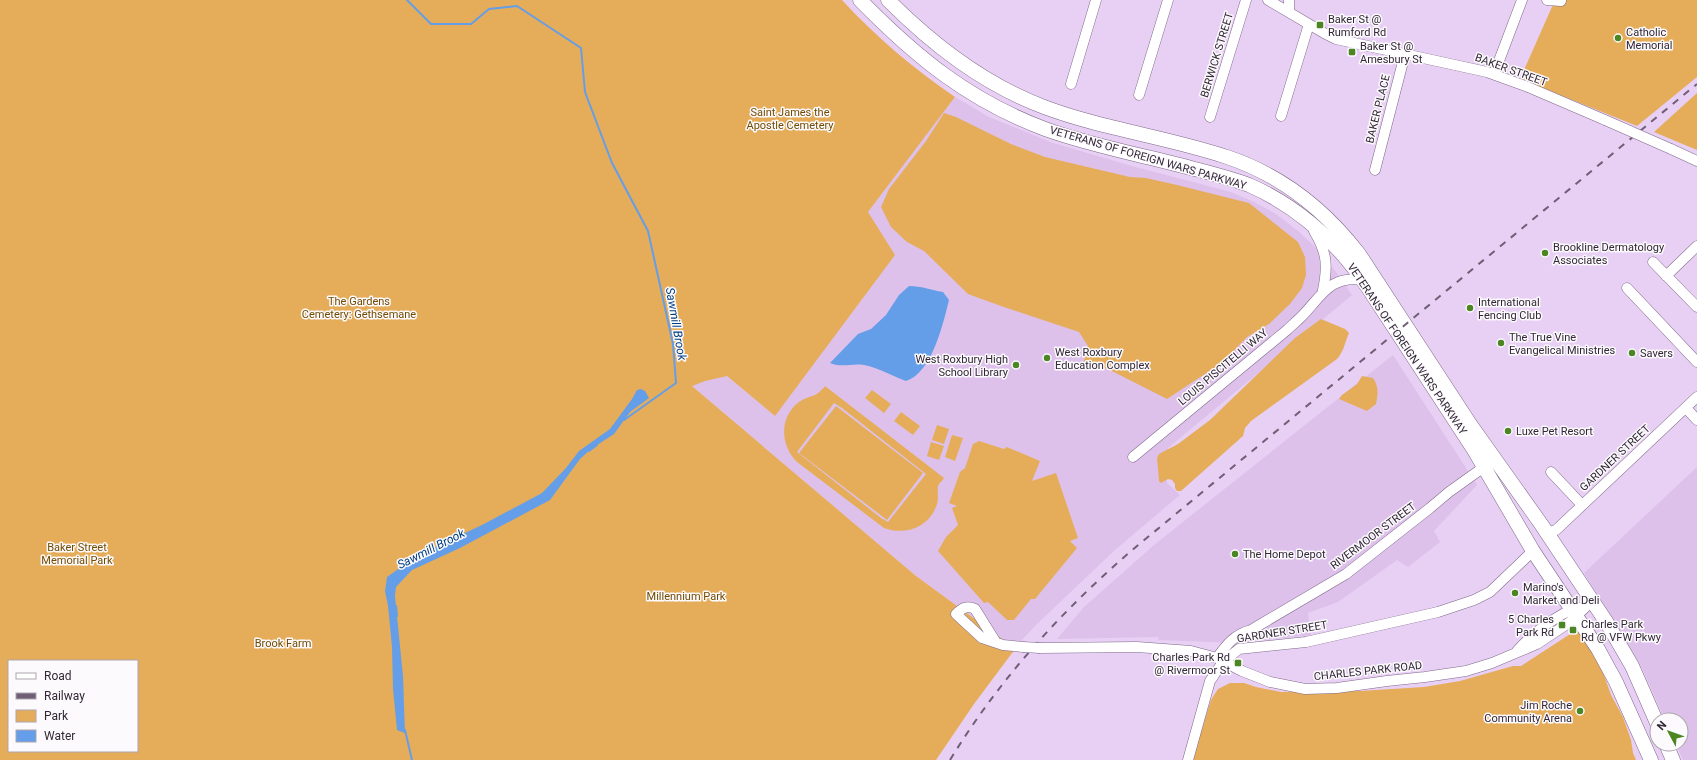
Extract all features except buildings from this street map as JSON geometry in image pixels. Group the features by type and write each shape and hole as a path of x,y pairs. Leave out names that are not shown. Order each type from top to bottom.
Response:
{"highway":[{"name":"VETERANS OF FOREIGN WARS PARKWAY","path":"860,0 911,50 939,72 970,93 1045,129 1080,140 1214,174 1242,183 1274,198 1309,222 1338,249 1363,280 1484,467 1533,551 1575,612 1598,649 1616,682 1651,760"},
{"name":"VETERANS OF FOREIGN WARS PARKWAY","path":"888,0 930,39 958,61 989,80 1043,106 1077,118 1211,152 1240,162 1282,184 1322,213 1359,254 1470,424 1547,533 1592,601 1628,658 1652,712"},
{"path":"1116,149 1121,130"}],"street":[{"path":"1071,84 1096,0"},
{"path":"1139,95 1168,0"},
{"name":"BERWICK STREET","path":"1210,117 1246,0"},
{"name":"BAKER STREET","path":"1268,0 1336,39 1465,66 1494,74 1605,120 1697,161"},
{"path":"1288,0 1289,12"},
{"path":"1494,74 1522,0"},
{"path":"1547,0 1560,1"},
{"path":"1281,116 1309,24"},
{"name":"BAKER PLACE","path":"1375,170 1405,54"},
{"path":"1309,222 1323,246 1326,258 1324,290"},
{"path":"1666,276 1697,246"},
{"path":"1653,262 1697,307"},
{"name":"LOUIS PISCITELLI WAY","path":"1133,457 1287,330 1301,317 1324,290 1343,280 1352,278 1363,280"},
{"path":"1627,288 1697,362"},
{"name":"GARDNER STREET","path":"1547,533 1556,530 1697,397"},
{"path":"1686,408 1697,420"},
{"name":"RIVERMOOR STREET","path":"1188,760 1210,681 1221,660 1251,630 1346,574 1449,492 1484,467"},
{"path":"1551,472 1582,505"},
{"name":"GARDNER STREET","path":"1221,660 1239,649 1306,642 1438,612 1474,600 1490,592 1533,551"},
{"name":"CHARLES PARK ROAD","path":"1221,660 1242,671 1270,682 1305,689 1337,688 1466,670 1492,663 1537,644 1570,622 1575,612 1592,601"},
{"path":"994,641 1002,645 1040,648 1143,648 1191,651 1221,660"}],"shaded area":[{"name":"West Roxbury Education Complex","path":"955,97 989,117 1053,143 1132,166 1231,192 1254,202 1276,214 1314,246 1336,272 1352,295 1168,448 1166,472 1167,483 1180,495 1116,549 1021,641 1005,641 916,576 678,374 690,345 775,416 868,212"},
{"path":"1393,355 1477,485 1434,531 1440,542 1408,567 1397,560 1338,602 1308,613 1311,635 1236,643 1159,640 1158,637 1057,639 1083,608 1154,545"},
{"path":"1697,467 1697,760 1683,760 1680,752 1689,752 1689,712 1661,712 1642,668 1584,573"}],"green space":[{"path":"0,0 842,0 868,27 896,52 955,97 868,212 895,255 775,416 727,376 705,381 692,386 916,576 1005,641 1021,641 974,704 936,760 0,760"},
{"name":"Catholic Memorial","path":"1555,0 1697,0 1697,77 1637,126 1520,79"},
{"path":"1697,93 1697,150 1654,132"},
{"path":"944,113 956,117 1011,144 1045,157 1130,177 1146,178 1249,203 1298,242 1305,257 1306,275 1302,288 1290,304 1269,324 1247,337 1223,362 1167,399 1108,369 1083,364 1088,346 1079,332 968,294 924,251 907,242 891,227 881,207 889,189 926,141"},
{"path":"1321,319 1345,329 1349,333 1343,350 1337,359 1251,421 1245,428 1243,436 1181,491 1177,491 1172,480 1168,479 1161,483 1159,481 1157,458 1159,454 1178,444 1210,420 1295,338"},
{"path":"1362,376 1373,378 1378,394 1376,404 1367,411 1339,399 1357,384"},
{"path":"825,386 944,478 938,486 938,502 934,512 923,524 916,528 901,531 884,528 797,462 791,455 787,448 784,431 788,415 792,408 799,402 816,395","holes":["834,403 926,474 888,522 797,452"]},
{"path":"872,390 891,404 884,413 865,398"},
{"path":"836,406 923,473 887,520 799,453"},
{"path":"901,412 920,426 913,435 894,421"},
{"path":"937,425 949,429 944,444 932,440"},
{"path":"952,435 963,438 955,461 945,457"},
{"path":"979,441 1004,449 1007,447 1040,461 1032,481 1056,473 1078,538 1070,541 1077,548 1035,599 1031,599 1014,620 1007,620 988,602 984,603 938,551 946,537 958,525 952,508 957,506 949,503 960,472 965,468 973,444"},
{"path":"931,442 944,446 939,460 927,456"},
{"path":"1581,627 1600,664 1611,695 1623,717 1636,760 1192,760 1211,700 1218,689 1230,683 1244,683 1281,692 1360,691 1424,687 1460,681 1513,666 1521,666"}],"water":[{"path":"909,286 922,287 943,292 949,300 940,334 935,346 923,368 915,376 906,381 870,366 838,365 830,363 858,334 871,329 886,315 899,295"},
{"path":"641,389 645,391 649,398 630,412 614,434 591,449 580,459 550,500 460,548 412,570 396,587 395,596 403,676 405,733 397,730 393,689 392,647 385,591 387,577 418,555 482,525 542,493 566,468 579,451 610,429 637,390"}],"waterway":[{"name":"Sawmill Brook","path":"407,0 431,24 471,24 489,9 517,6 581,48 585,92 612,163 648,231 673,344 676,383 624,420"},
{"name":"Sawmill Brook","path":"589,451 597,445"},
{"name":"Sawmill Brook","path":"542,503 550,498"},
{"name":"Sawmill Brook","path":"396,606 397,616"},
{"name":"Sawmill Brook","path":"405,730 412,760"}],"railway":[{"path":"950,760 969,730 1012,673 1059,619 1110,570 1137,546 1697,84"}],"place":[{"name":"Baker St @ Rumford Rd","path":"1320,25"},
{"name":"Catholic Memorial","path":"1618,38"},
{"name":"Baker St @ Amesbury St","path":"1352,52"},
{"name":"Brookline Dermatology Associates","path":"1545,253"},
{"name":"International Fencing Club","path":"1470,308"},
{"name":"The True Vine Evangelical Ministries","path":"1501,343"},
{"name":"Savers","path":"1632,353"},
{"name":"West Roxbury Education Complex","path":"1047,358"},
{"name":"West Roxbury High School Library","path":"1016,365"},
{"name":"Luxe Pet Resort","path":"1508,431"},
{"name":"The Home Depot","path":"1235,554"},
{"name":"Marino's Market and Deli","path":"1515,593"},
{"name":"5 Charles Park Rd","path":"1562,625"},
{"name":"Charles Park Rd @ VFW Pkwy","path":"1573,630"},
{"name":"Charles Park Rd @ Rivermoor St","path":"1238,663"},
{"name":"Jim Roche Community Arena","path":"1580,711"}],"park label":[{"name":"Saint James the Apostle Cemetery","path":"790,118"},
{"name":"The Gardens Cemetery: Gethsemane","path":"359,307"},
{"name":"Baker Street Memorial Park","path":"77,553"},
{"name":"Millennium Park","path":"686,596"},
{"name":"Brook Farm","path":"283,643"}]}
